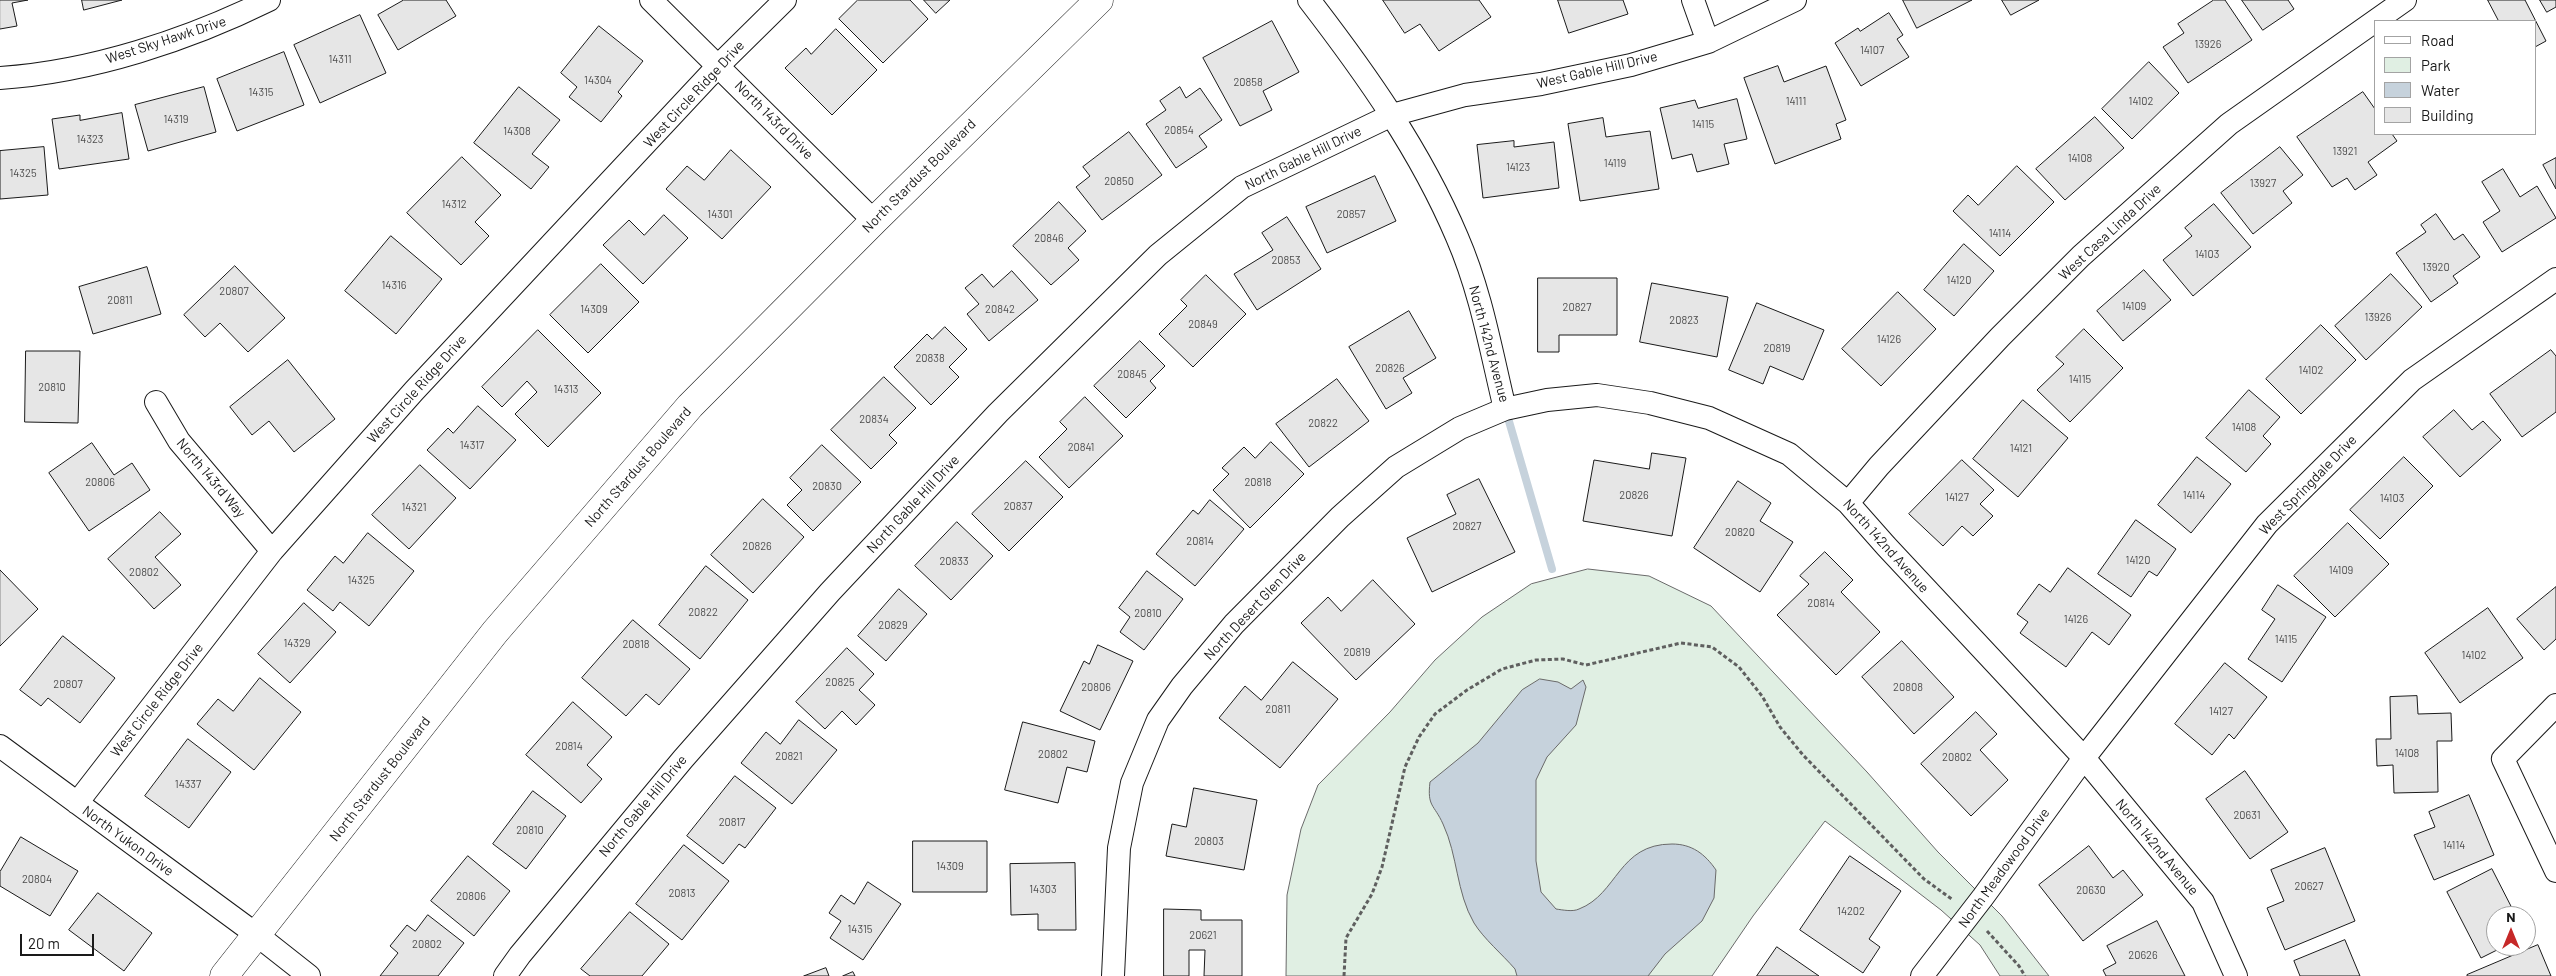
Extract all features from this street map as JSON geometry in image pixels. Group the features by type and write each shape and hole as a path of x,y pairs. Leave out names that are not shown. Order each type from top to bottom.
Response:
{"street":[{"name":"West Sky Hawk Drive","path":"0,78 24,76 126,56 230,19 269,0"},
{"name":"North 143rd Drive","path":"651,0 874,221"},
{"name":"West Circle Ridge Drive","path":"77,803 272,551 414,390 718,66 785,0"},
{"name":"North Stardust Boulevard","path":"224,976 495,632 684,413 874,221 1099,0"},
{"name":"North 142nd Avenue","path":"1309,0 1352,56 1392,115 1427,173 1458,238 1477,292 1505,409 1547,400 1597,396 1650,403 1709,418 1789,454 1848,502 1886,546 2084,758 2203,902 2236,976"},
{"path":"1693,0 1708,42"},
{"name":"West Gable Hill Drive","path":"1392,115 1465,95 1541,84 1631,65 1708,42 1795,0"},
{"name":"West Casa Linda Drive","path":"2377,20 2405,0"},
{"name":"West Casa Linda Drive","path":"1848,502 1879,466 2000,337 2081,256 2229,124 2374,22"},
{"name":"North Gable Hill Drive","path":"506,976 520,955 683,759 830,592 998,413 1158,255 1242,187 1392,115"},
{"name":"West Springdale Drive","path":"2084,758 2267,524 2412,380 2556,279"},
{"name":"North 143rd Way","path":"156,402 179,441 272,551"},
{"name":"North Desert Glen Drive","path":"1113,976 1119,848 1132,783 1158,720 1182,686 1234,624 1347,511 1396,467 1460,428 1505,409"},
{"path":"2556,705 2503,759 2556,871"},
{"name":"North Yukon Drive","path":"0,746 257,935 309,976"},
{"name":"North Meadowood Drive","path":"1922,976 1971,914 2084,758"}],"path":[{"path":"1344,976 1346,938 1372,894 1382,868 1406,767 1419,737 1435,714 1502,669 1536,660 1563,660 1586,665 1681,643 1712,647 1739,667 1762,696 1780,727 1803,755 1924,879 1971,914 2019,966 2025,976"}],"green space":[{"path":"1588,569 1649,576 1711,606 1867,772 1938,852 2002,916 2049,976 2000,976 1980,945 1941,910 1825,821 1753,916 1712,976 1286,976 1287,895 1301,829 1318,785 1390,712 1435,660 1482,617 1531,584"}],"water":[{"path":"1540,679 1558,682 1571,689 1583,680 1586,687 1576,725 1547,757 1536,780 1536,861 1541,892 1556,909 1577,910 1592,902 1629,861 1640,852 1654,846 1679,844 1692,848 1703,855 1716,870 1714,898 1702,921 1665,954 1648,976 1517,976 1515,969 1478,929 1468,911 1448,836 1440,817 1430,801 1430,782 1478,743 1522,690"}],"building":[{"path":"0,0 28,0 12,3 17,26 0,29"},
{"path":"82,0 122,0 84,10"},
{"path":"404,0 446,0 456,16 398,50 378,15"},
{"path":"858,0 910,0 928,19 883,63 839,19"},
{"path":"924,0 950,0 936,13"},
{"path":"1383,0 1479,0 1491,17 1439,51 1420,24 1405,33"},
{"path":"1558,0 1623,0 1628,14 1569,33"},
{"path":"1903,0 1972,0 1917,28"},
{"path":"2002,0 2039,0 2011,15"},
{"path":"2214,0 2225,0 2252,40 2188,83 2163,47 2184,33 2178,24"},
{"path":"2242,0 2288,0 2294,9 2263,30"},
{"path":"2488,0 2525,0 2535,20 2498,20"},
{"path":"2540,0 2556,0 2556,7 2547,12"},
{"path":"1889,13 1903,35 1897,39 1909,57 1861,86 1835,43 1858,28 1860,31"},
{"path":"360,15 386,73 320,103 294,45"},
{"path":"1272,21 1299,72 1263,91 1272,110 1240,126 1203,58"},
{"path":"2536,21 2546,41 2536,46"},
{"path":"599,26 643,61 618,92 622,96 601,122 569,97 577,87 561,73"},
{"path":"836,29 877,70 832,115 785,68 806,48 811,54"},
{"path":"284,52 304,105 237,131 217,79"},
{"path":"2149,62 2179,93 2132,139 2102,109"},
{"path":"1778,66 1784,82 1826,66 1846,120 1836,124 1841,139 1775,164 1744,78"},
{"path":"204,87 216,132 148,151 135,105"},
{"path":"519,87 560,120 532,154 549,167 531,189 474,143"},
{"path":"1180,87 1186,98 1200,88 1222,120 1199,136 1207,147 1176,168 1146,124 1166,110 1160,101"},
{"path":"2363,92 2374,108 2374,135 2393,135 2397,141 2368,162 2377,175 2355,190 2347,178 2332,187 2297,137"},
{"path":"1737,99 1747,139 1724,144 1729,164 1697,172 1692,154 1672,159 1660,108 1695,100 1698,108"},
{"path":"122,113 129,159 59,169 52,119 80,115 80,120"},
{"path":"2095,117 2124,148 2065,200 2036,169"},
{"path":"1603,118 1606,137 1650,131 1659,189 1580,201 1568,124"},
{"path":"1129,132 1162,175 1102,220 1076,187 1090,176 1083,167"},
{"path":"1514,141 1514,147 1554,142 1559,188 1483,198 1477,145"},
{"path":"44,147 48,195 0,199 0,151"},
{"path":"2280,147 2303,175 2283,191 2292,203 2253,234 2221,193"},
{"path":"731,150 771,187 722,239 666,189 687,166 704,180"},
{"path":"462,157 501,195 475,222 489,236 461,265 407,213"},
{"path":"2556,158 2556,189 2543,165"},
{"path":"2017,166 2054,202 2000,256 1953,211 1968,195 1978,205"},
{"path":"2503,169 2520,197 2537,186 2556,218 2502,252 2483,222 2500,211 2482,182"},
{"path":"1375,176 1396,221 1327,253 1306,207"},
{"path":"1059,202 1086,231 1068,248 1079,260 1051,285 1013,246"},
{"path":"2214,204 2251,247 2193,296 2163,260 2192,236 2185,228"},
{"path":"2436,214 2454,240 2463,234 2480,257 2453,276 2458,283 2431,302 2396,253 2426,232 2421,225"},
{"path":"664,215 688,238 643,284 603,245 629,220 644,235"},
{"path":"1287,217 1321,269 1257,310 1234,274 1273,250 1262,233"},
{"path":"391,236 442,279 396,334 345,291"},
{"path":"1964,244 1994,271 1954,316 1924,290"},
{"path":"601,264 639,302 588,353 550,315"},
{"path":"235,266 285,318 248,352 220,323 205,337 184,315"},
{"path":"147,267 161,314 93,334 79,287"},
{"path":"2144,270 2171,300 2123,341 2097,311"},
{"path":"1012,271 1038,300 989,341 967,314 979,304 965,288 982,274 993,287"},
{"path":"2391,274 2422,307 2366,360 2335,326"},
{"path":"1206,275 1246,314 1193,367 1159,334 1187,306 1181,300"},
{"path":"1538,278 1617,278 1617,335 1559,335 1559,352 1538,352"},
{"path":"1652,283 1728,297 1717,357 1640,342"},
{"path":"1898,292 1936,329 1881,386 1842,349"},
{"path":"1757,303 1824,330 1803,380 1770,366 1763,384 1729,370"},
{"path":"1409,311 1436,358 1403,378 1412,393 1386,409 1349,347"},
{"path":"2321,325 2356,360 2301,414 2266,379"},
{"path":"945,327 967,349 949,367 959,377 931,405 894,367 927,334 932,339"},
{"path":"2084,329 2123,368 2070,422 2037,390 2064,364 2056,357"},
{"path":"538,330 601,393 548,447 515,414 537,392 527,381 502,407 482,387"},
{"path":"1140,341 1165,366 1150,381 1156,388 1126,418 1094,386"},
{"path":"2551,350 2556,356 2556,412 2522,437 2490,394"},
{"path":"26,351 80,351 78,423 25,422"},
{"path":"288,360 335,419 294,452 269,421 252,435 230,407"},
{"path":"884,377 916,408 889,435 897,443 871,469 831,430"},
{"path":"1337,379 1369,421 1309,467 1276,424"},
{"path":"2249,390 2280,417 2263,436 2271,444 2246,472 2206,438"},
{"path":"1085,397 1123,436 1069,488 1039,457 1067,429 1060,422"},
{"path":"2023,400 2068,438 2018,497 1973,459"},
{"path":"478,406 516,440 470,489 427,450 448,428 453,433"},
{"path":"2454,410 2472,430 2483,421 2501,440 2460,477 2423,437"},
{"path":"1271,442 1304,474 1250,528 1213,490 1229,474 1222,468 1244,447 1255,458"},
{"path":"92,443 114,475 132,463 150,490 89,531 49,473"},
{"path":"822,445 861,482 813,531 787,505 802,490 790,478"},
{"path":"1652,453 1686,458 1672,536 1583,521 1594,460 1649,469"},
{"path":"2197,457 2231,484 2191,533 2158,505"},
{"path":"2404,457 2433,486 2380,539 2350,510"},
{"path":"1962,460 1994,490 1980,504 1993,516 1973,536 1962,526 1943,546 1909,514"},
{"path":"1026,461 1063,497 1009,551 972,514"},
{"path":"420,465 456,498 409,549 372,515"},
{"path":"1479,479 1515,552 1432,592 1407,538 1456,514 1447,495"},
{"path":"1738,481 1771,503 1760,521 1793,542 1760,592 1694,548"},
{"path":"763,499 804,537 753,593 711,555"},
{"path":"1210,500 1244,529 1195,586 1156,554 1193,510 1198,514"},
{"path":"160,512 181,534 155,557 181,585 154,609 108,559"},
{"path":"2136,520 2176,549 2157,576 2149,571 2131,597 2098,574"},
{"path":"957,522 993,556 951,600 915,566"},
{"path":"2348,523 2389,564 2335,617 2294,576"},
{"path":"368,533 414,571 369,626 340,602 333,611 307,590 335,556 343,563"},
{"path":"1825,552 1853,580 1841,592 1880,632 1836,675 1777,615 1809,584 1800,576"},
{"path":"706,566 748,600 700,659 659,625"},
{"path":"2068,568 2131,615 2109,645 2092,632 2066,667 2020,633 2028,622 2017,614 2039,584 2050,592"},
{"path":"0,570 38,609 0,646"},
{"path":"1147,571 1183,599 1144,650 1120,632 1130,617 1119,608"},
{"path":"1373,580 1415,624 1356,680 1301,623 1328,597 1341,611"},
{"path":"2278,585 2326,617 2282,682 2248,659 2275,619 2262,610"},
{"path":"2556,587 2556,639 2544,650 2517,619"},
{"path":"899,589 927,614 886,661 858,636"},
{"path":"304,603 336,632 290,683 258,654"},
{"path":"2488,608 2523,658 2460,703 2425,653"},
{"path":"633,620 690,669 659,705 646,694 626,716 582,678"},
{"path":"63,636 115,678 80,723 48,698 41,706 20,690"},
{"path":"1902,641 1954,697 1914,734 1862,677"},
{"path":"1098,645 1133,661 1100,730 1060,711 1084,661 1089,664"},
{"path":"847,648 874,674 859,690 875,705 856,725 842,711 825,729 796,702"},
{"path":"1293,662 1338,699 1280,768 1219,718 1245,686 1261,700"},
{"path":"2225,663 2267,697 2234,739 2229,734 2212,755 2175,724"},
{"path":"260,678 301,712 254,770 197,724 218,699 233,711"},
{"path":"2417,696 2418,714 2451,713 2452,741 2437,741 2438,792 2394,793 2393,765 2377,766 2376,739 2391,739 2390,697"},
{"path":"573,702 612,737 587,765 602,779 581,803 526,755"},
{"path":"1976,712 1997,734 1980,750 2008,780 1971,816 1921,764"},
{"path":"799,720 837,750 792,804 741,763 766,732 780,744"},
{"path":"1023,722 1095,741 1087,772 1067,767 1058,803 1005,790"},
{"path":"188,739 231,772 189,828 145,796"},
{"path":"2245,771 2288,832 2250,859 2206,799"},
{"path":"735,776 776,808 745,848 739,844 723,864 687,836"},
{"path":"1194,788 1257,800 1244,870 1166,856 1172,824 1186,827"},
{"path":"533,791 566,816 526,869 493,844"},
{"path":"2469,795 2494,855 2434,880 2414,835 2435,827 2429,812"},
{"path":"21,837 78,871 50,916 0,886 0,872"},
{"path":"913,841 987,841 987,892 913,892"},
{"path":"684,845 729,881 682,940 636,904"},
{"path":"2089,846 2113,878 2123,870 2143,895 2083,941 2039,885"},
{"path":"2325,848 2355,921 2285,950 2267,908 2284,901 2271,870"},
{"path":"468,856 510,891 474,936 431,901"},
{"path":"1850,856 1901,891 1869,939 1880,947 1863,973 1800,930"},
{"path":"1075,863 1076,930 1038,930 1038,914 1011,915 1010,864"},
{"path":"2492,869 2511,906 2486,906 2486,956 2481,958 2447,892"},
{"path":"868,882 901,904 863,960 830,938 841,921 829,913 841,895 854,904"},
{"path":"98,893 152,933 124,971 69,930"},
{"path":"1164,909 1201,910 1201,920 1242,920 1242,976 1204,976 1205,950 1189,950 1189,976 1164,976"},
{"path":"630,912 669,944 642,976 590,976 581,969"},
{"path":"428,915 464,943 438,976 380,976 398,953 390,946 407,925 415,931"},
{"path":"2157,921 2185,976 2106,976 2103,970 2116,963 2107,946"},
{"path":"2345,940 2360,976 2300,976 2294,961"},
{"path":"2538,945 2551,976 2467,976 2512,956 2536,956 2536,946"},
{"path":"1777,947 1819,976 1757,976"},
{"path":"826,968 829,976 804,976"},
{"path":"853,972 855,976 843,976"}],"waterway":[{"path":"1506,411 1552,569"}]}
